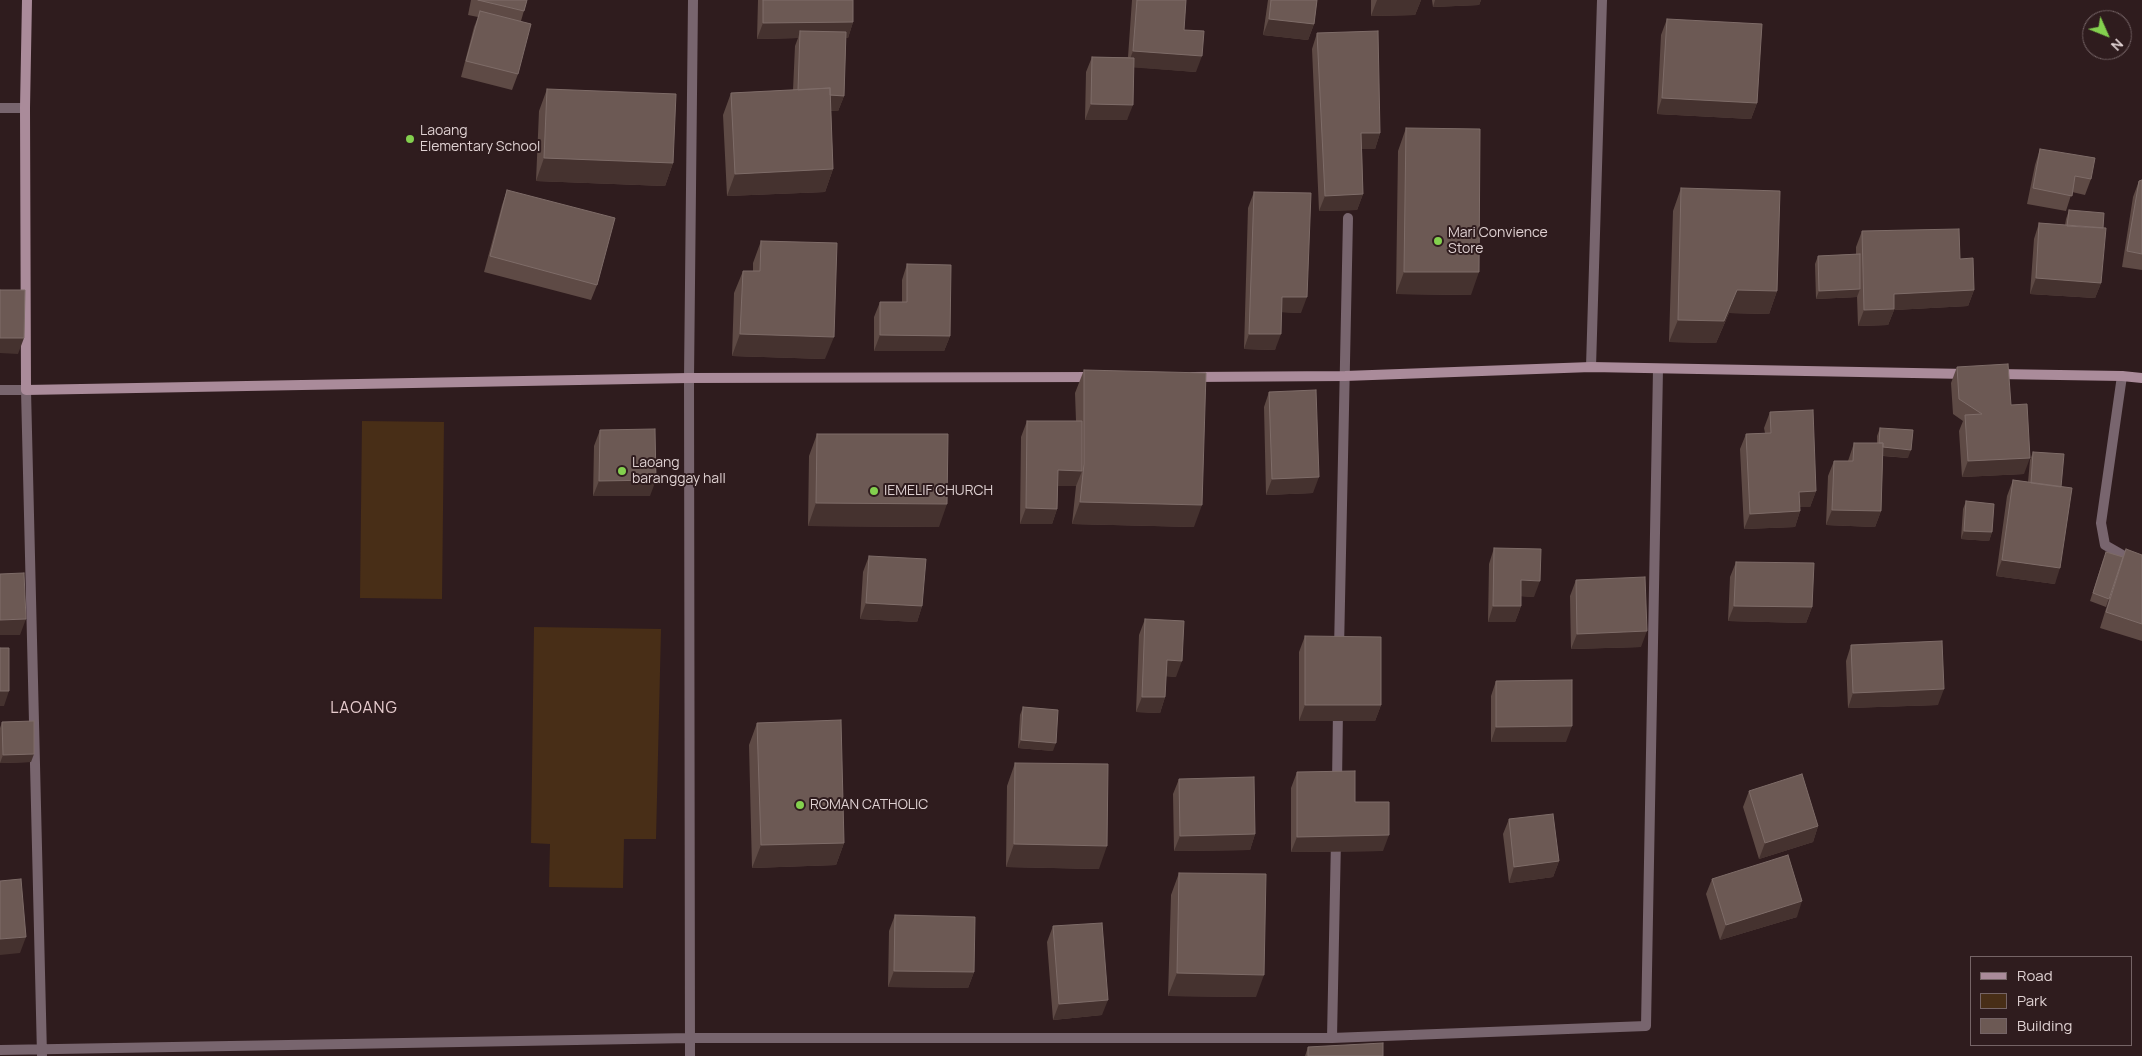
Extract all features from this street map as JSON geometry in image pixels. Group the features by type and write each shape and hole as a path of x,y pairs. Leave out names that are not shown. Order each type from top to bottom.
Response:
{"street":[{"path":"27,0 25,108 26,390 42,1053"},
{"path":"690,1056 689,378 693,0"},
{"path":"1591,367 1602,0"},
{"path":"0,108 25,108"},
{"path":"1339,662 1348,218"},
{"path":"1186,377 1345,376 1591,367 2122,376 2142,378"},
{"path":"0,1050 42,1053 690,1038 1332,1038 1646,1026 1658,369"},
{"path":"2122,376 2101,523 2106,545 2126,558"},
{"path":"0,390 689,378 1106,377"},
{"path":"1337,791 1338,702"},
{"path":"1332,1038 1336,830"}],"green space":[{"path":"362,421 444,422 442,599 360,598"},
{"path":"534,627 661,629 656,839 624,839 623,888 549,887 550,844 531,843"}],"building":[{"path":"478,0 527,0 524,11"},
{"path":"763,0 853,0 853,22 763,23"},
{"path":"1137,0 1186,0 1184,30 1204,31 1202,56 1133,51"},
{"path":"1271,0 1317,0 1314,24 1269,19"},
{"path":"480,11 531,24 518,74 466,61"},
{"path":"1667,19 1762,24 1757,103 1662,98"},
{"path":"800,31 846,32 844,96 830,95 830,88 798,90"},
{"path":"1378,31 1380,133 1361,133 1363,194 1325,196 1317,33"},
{"path":"1092,57 1134,58 1133,105 1091,104"},
{"path":"830,88 833,169 735,174 731,93"},
{"path":"547,89 676,94 673,163 544,158"},
{"path":"1406,128 1480,129 1479,272 1404,272"},
{"path":"2040,149 2095,158 2091,179 2075,176 2072,196 2033,188"},
{"path":"2142,180 2142,254 2127,251 2139,181"},
{"path":"1681,188 1780,191 1777,291 1737,290 1724,321 1678,320"},
{"path":"507,190 615,218 597,285 490,256"},
{"path":"1254,192 1311,193 1307,297 1282,297 1281,334 1249,334"},
{"path":"2069,210 2104,213 2103,228 2067,226"},
{"path":"2039,223 2106,228 2101,283 2036,278"},
{"path":"1959,229 1960,259 1973,258 1974,290 1894,294 1894,309 1864,310 1862,231"},
{"path":"761,241 837,243 834,337 740,334 743,271 760,271"},
{"path":"1860,254 1860,289 1819,291 1818,256"},
{"path":"907,264 951,265 950,336 880,335 880,302 907,302"},
{"path":"0,290 25,290 24,338 0,338"},
{"path":"2008,364 2011,405 2027,404 2030,458 1968,461 1965,415 1982,414 1959,399 1957,367"},
{"path":"1084,370 1206,373 1202,505 1080,502 1084,464"},
{"path":"1316,390 1319,477 1272,479 1269,392"},
{"path":"1813,410 1816,491 1799,492 1800,511 1750,514 1746,434 1771,433 1770,412"},
{"path":"1027,421 1082,421 1082,471 1058,470 1057,509 1026,508"},
{"path":"1880,428 1913,430 1911,450 1883,447 1883,443 1879,443"},
{"name":"Laoang baranggay hall","path":"655,429 656,480 599,481 600,430"},
{"name":"IEMELIF CHURCH","path":"817,434 948,434 947,504 816,503"},
{"path":"1854,443 1883,443 1881,511 1832,510 1834,461 1853,461"},
{"path":"2033,452 2064,454 2061,487 2031,483"},
{"path":"2013,480 2072,488 2060,568 2002,560"},
{"path":"1966,501 1994,504 1992,532 1964,531"},
{"path":"1494,548 1541,549 1540,581 1521,580 1521,606 1493,606"},
{"path":"2126,549 2142,555 2142,624 2106,612"},
{"path":"2106,552 2123,557 2109,599 2093,593"},
{"path":"869,556 926,559 922,606 866,603"},
{"path":"1736,562 1814,563 1812,607 1734,606"},
{"path":"24,573 26,619 0,620 0,574"},
{"path":"1645,577 1647,631 1577,634 1576,580"},
{"path":"1145,619 1184,621 1182,661 1167,660 1165,697 1142,697"},
{"path":"1305,636 1381,637 1381,705 1305,705"},
{"path":"1942,641 1944,689 1853,693 1851,645"},
{"path":"0,648 9,648 9,691 0,691"},
{"path":"1572,680 1572,726 1496,727 1496,681"},
{"path":"1023,707 1058,710 1056,743 1021,740"},
{"path":"841,720 844,843 761,845 757,723"},
{"path":"34,721 34,754 3,755 2,722"},
{"path":"1015,763 1108,764 1107,846 1014,844"},
{"path":"1355,771 1355,802 1389,802 1389,835 1297,837 1297,772"},
{"path":"1802,774 1818,826 1765,843 1749,791"},
{"path":"1254,777 1255,834 1180,836 1179,779"},
{"path":"1553,814 1559,861 1514,867 1509,819"},
{"path":"1788,855 1802,901 1726,925 1712,879"},
{"path":"1179,873 1266,874 1264,975 1177,973"},
{"path":"21,879 26,937 0,939 0,881"},
{"path":"895,915 975,917 974,972 894,971"},
{"path":"1102,923 1108,1000 1059,1004 1053,926"},
{"path":"1383,1043 1383,1056 1308,1056 1308,1047"}],"place":[{"name":"Laoang Elementary School","path":"410,139"},
{"name":"Mari Convience Store","path":"1438,241"},
{"name":"Laoang baranggay hall","path":"622,471"},
{"name":"IEMELIF CHURCH","path":"874,491"},
{"name":"ROMAN CATHOLIC","path":"800,805"}],"district":[{"name":"LAOANG","path":"364,709"}]}
